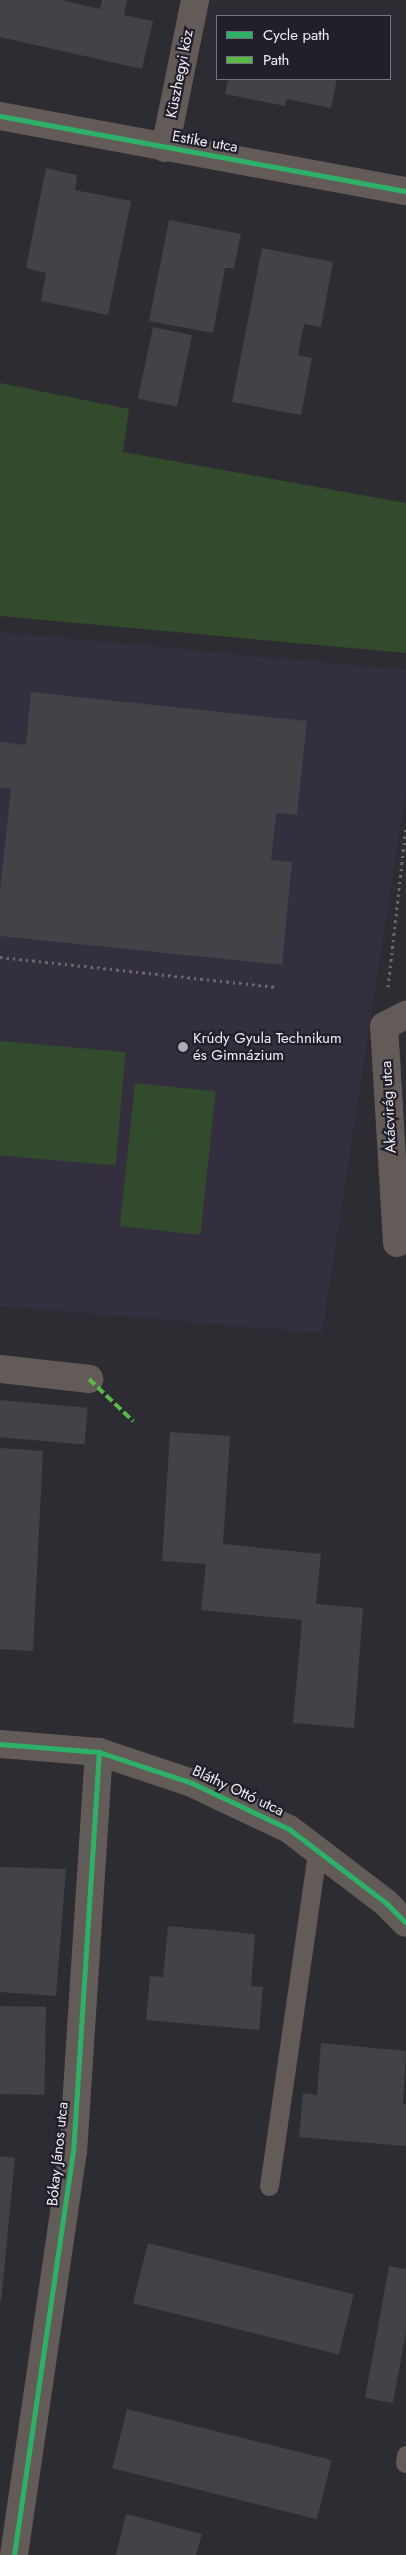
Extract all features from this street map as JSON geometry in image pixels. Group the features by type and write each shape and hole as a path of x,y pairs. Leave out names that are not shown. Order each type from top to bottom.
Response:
{"street":[{"name":"Küszhegyi köz","path":"166,148 195,0"},
{"name":"Estike utca","path":"0,116 406,191"},
{"name":"Akácvirág utca","path":"395,1020 397,1243"},
{"path":"0,1369 89,1379"},
{"name":"Bláthy Ottó utca","path":"0,1744 99,1752 192,1782 289,1829 386,1903 406,1923"},
{"name":"Bókay János utca","path":"14,2555 73,2153 99,1752"}],"lane":[{"path":"268,2186 317,1851"}],"path":[{"path":"395,1020 406,826"},
{"path":"0,957 276,988"}],"shaded area":[{"name":"Krúdy Gyula Technikum és Gimnázium","path":"0,632 406,670 406,789 322,1333 0,1306"}],"green space":[{"path":"0,383 129,409 123,452 406,503 406,653 0,616"},
{"path":"0,1041 126,1052 116,1166 0,1155"},
{"path":"135,1083 216,1091 201,1235 120,1226"}],"building":[{"path":"0,0 61,0 100,9 102,0 127,0 124,15 153,21 142,69 0,37"},
{"path":"228,80 337,80 331,108 286,99 285,106 225,94"},
{"path":"46,168 77,175 75,190 131,201 108,315 41,301 46,273 26,268"},
{"path":"169,220 241,234 234,268 225,268 213,333 149,321"},
{"path":"262,248 333,262 321,327 304,324 298,355 312,358 301,415 232,402"},
{"path":"153,327 192,335 177,407 138,398"},
{"path":"31,692 307,721 297,815 276,813 271,860 292,862 282,965 0,936 0,891 11,789 0,788 0,742 26,745"},
{"path":"0,1400 88,1408 84,1445 0,1437"},
{"path":"170,1432 230,1436 223,1544 321,1554 316,1604 363,1608 354,1728 293,1723 302,1620 201,1610 206,1564 162,1561"},
{"path":"0,1448 43,1451 33,1651 0,1649"},
{"path":"0,1867 66,1869 56,1996 0,1992"},
{"path":"168,1926 255,1934 251,1986 263,1987 259,2030 146,2020 150,1976 163,1977"},
{"path":"0,2006 46,2007 44,2095 0,2094"},
{"path":"321,2043 406,2051 403,2104 406,2104 406,2146 299,2137 303,2093 317,2095"},
{"path":"0,2156 15,2158 1,2302 0,2302"},
{"path":"148,2243 354,2294 339,2354 133,2303"},
{"path":"389,2266 406,2269 406,2331 393,2403 365,2398"},
{"path":"127,2409 332,2460 317,2519 112,2468"},
{"path":"126,2514 202,2534 196,2555 116,2555"}],"marked path":[{"path":"89,1379 133,1421"}],"cycle path":[{"path":"0,116 406,191"},
{"path":"0,1744 99,1752 192,1783 289,1829 386,1903 406,1923"},
{"path":"14,2555 73,2153 99,1752"}],"place":[{"name":"Krúdy Gyula Technikum és Gimnázium","path":"183,1047"}]}
